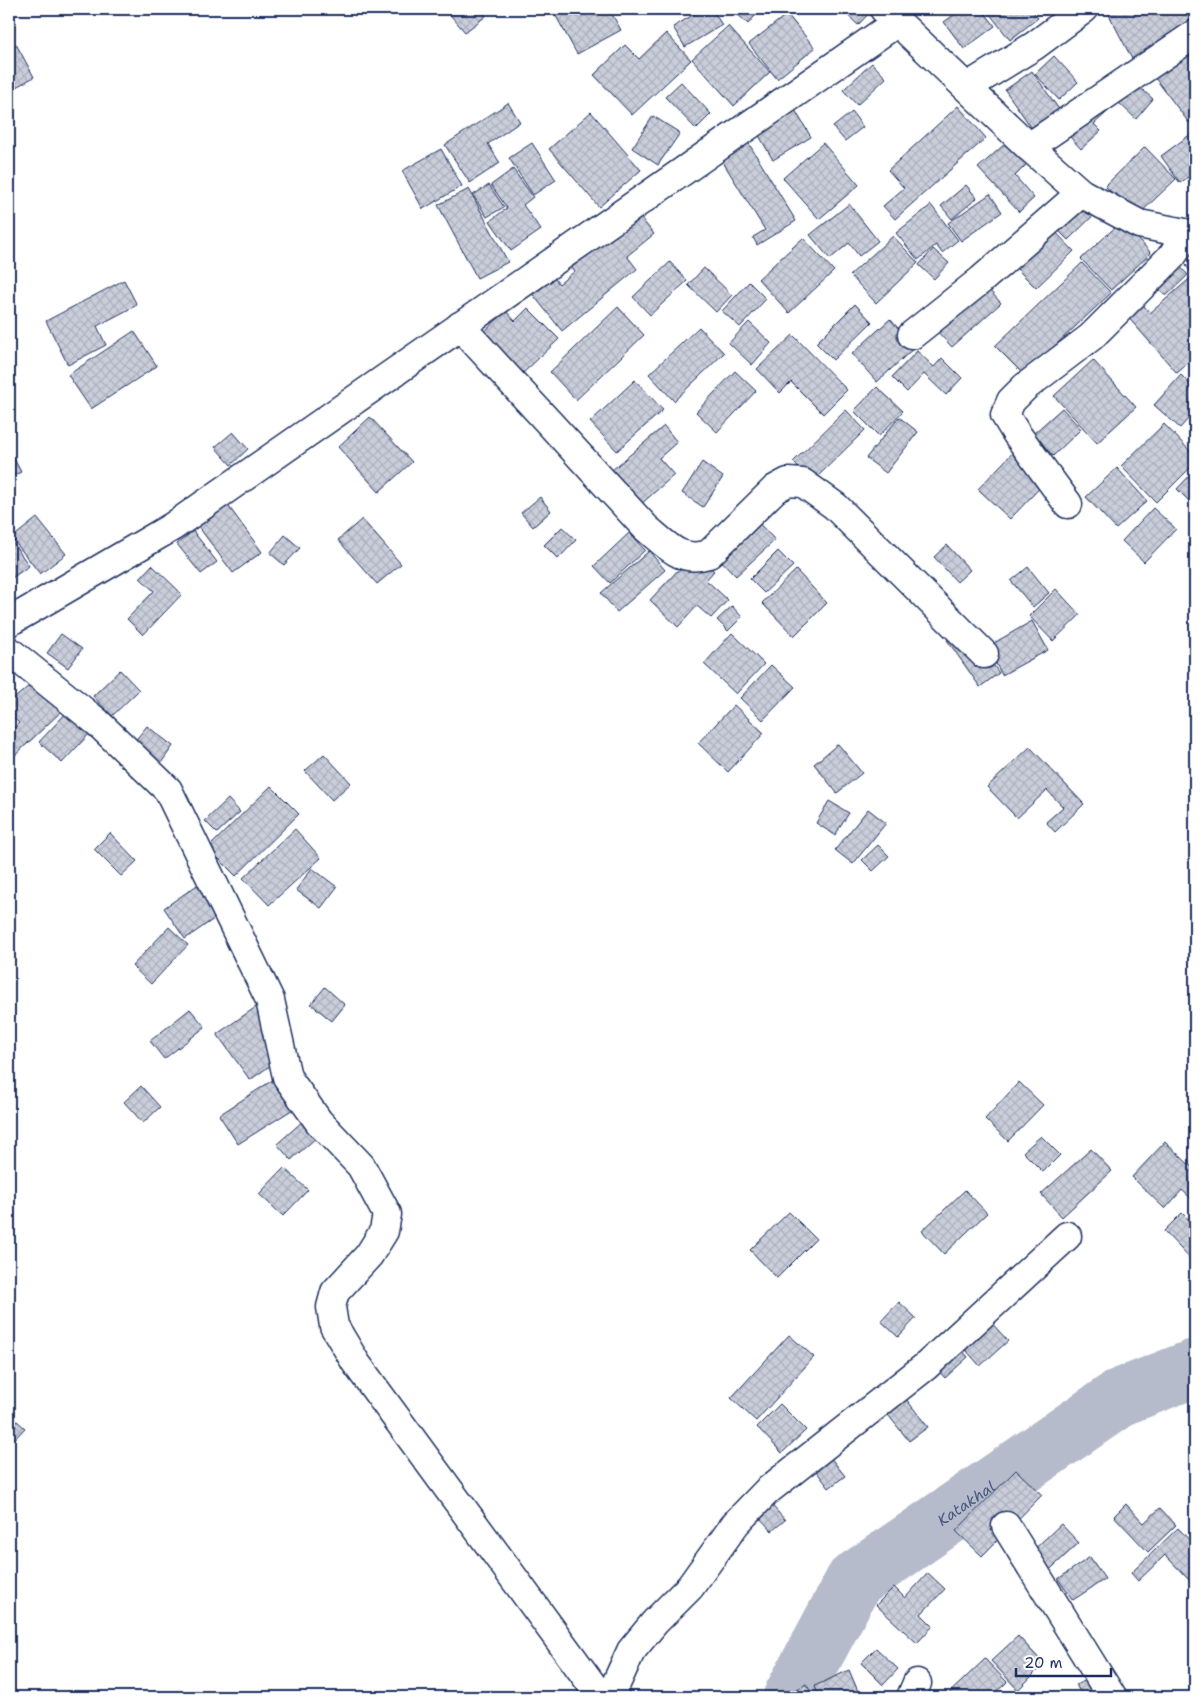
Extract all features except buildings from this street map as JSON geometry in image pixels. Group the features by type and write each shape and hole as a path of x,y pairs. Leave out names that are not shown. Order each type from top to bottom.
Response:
{"street":[{"path":"967,87 1034,46 1084,9"},
{"path":"9,622 172,527 460,326 890,16 1029,147 1081,193 1139,224 1191,234 1172,256 1091,337 1026,387 1011,401 1005,415 1068,504"},
{"path":"1029,147 1195,34"},
{"path":"912,334 981,280 1081,193"},
{"path":"460,326 646,528 678,554 695,558 709,554 775,489 788,482 803,484 835,506 984,654"},
{"path":"9,651 97,722 168,790 270,1000 287,1077 320,1122 361,1166 387,1214 384,1231 369,1255 335,1292 331,1307 334,1326 356,1363 601,1697"},
{"path":"610,1697 631,1651 655,1622 690,1587 736,1523 768,1491 926,1366 1067,1236"},
{"path":"1006,1526 1112,1697"}],"waterway":[{"name":"Katakhal","path":"792,1697 854,1581 1121,1397 1195,1368"}]}
